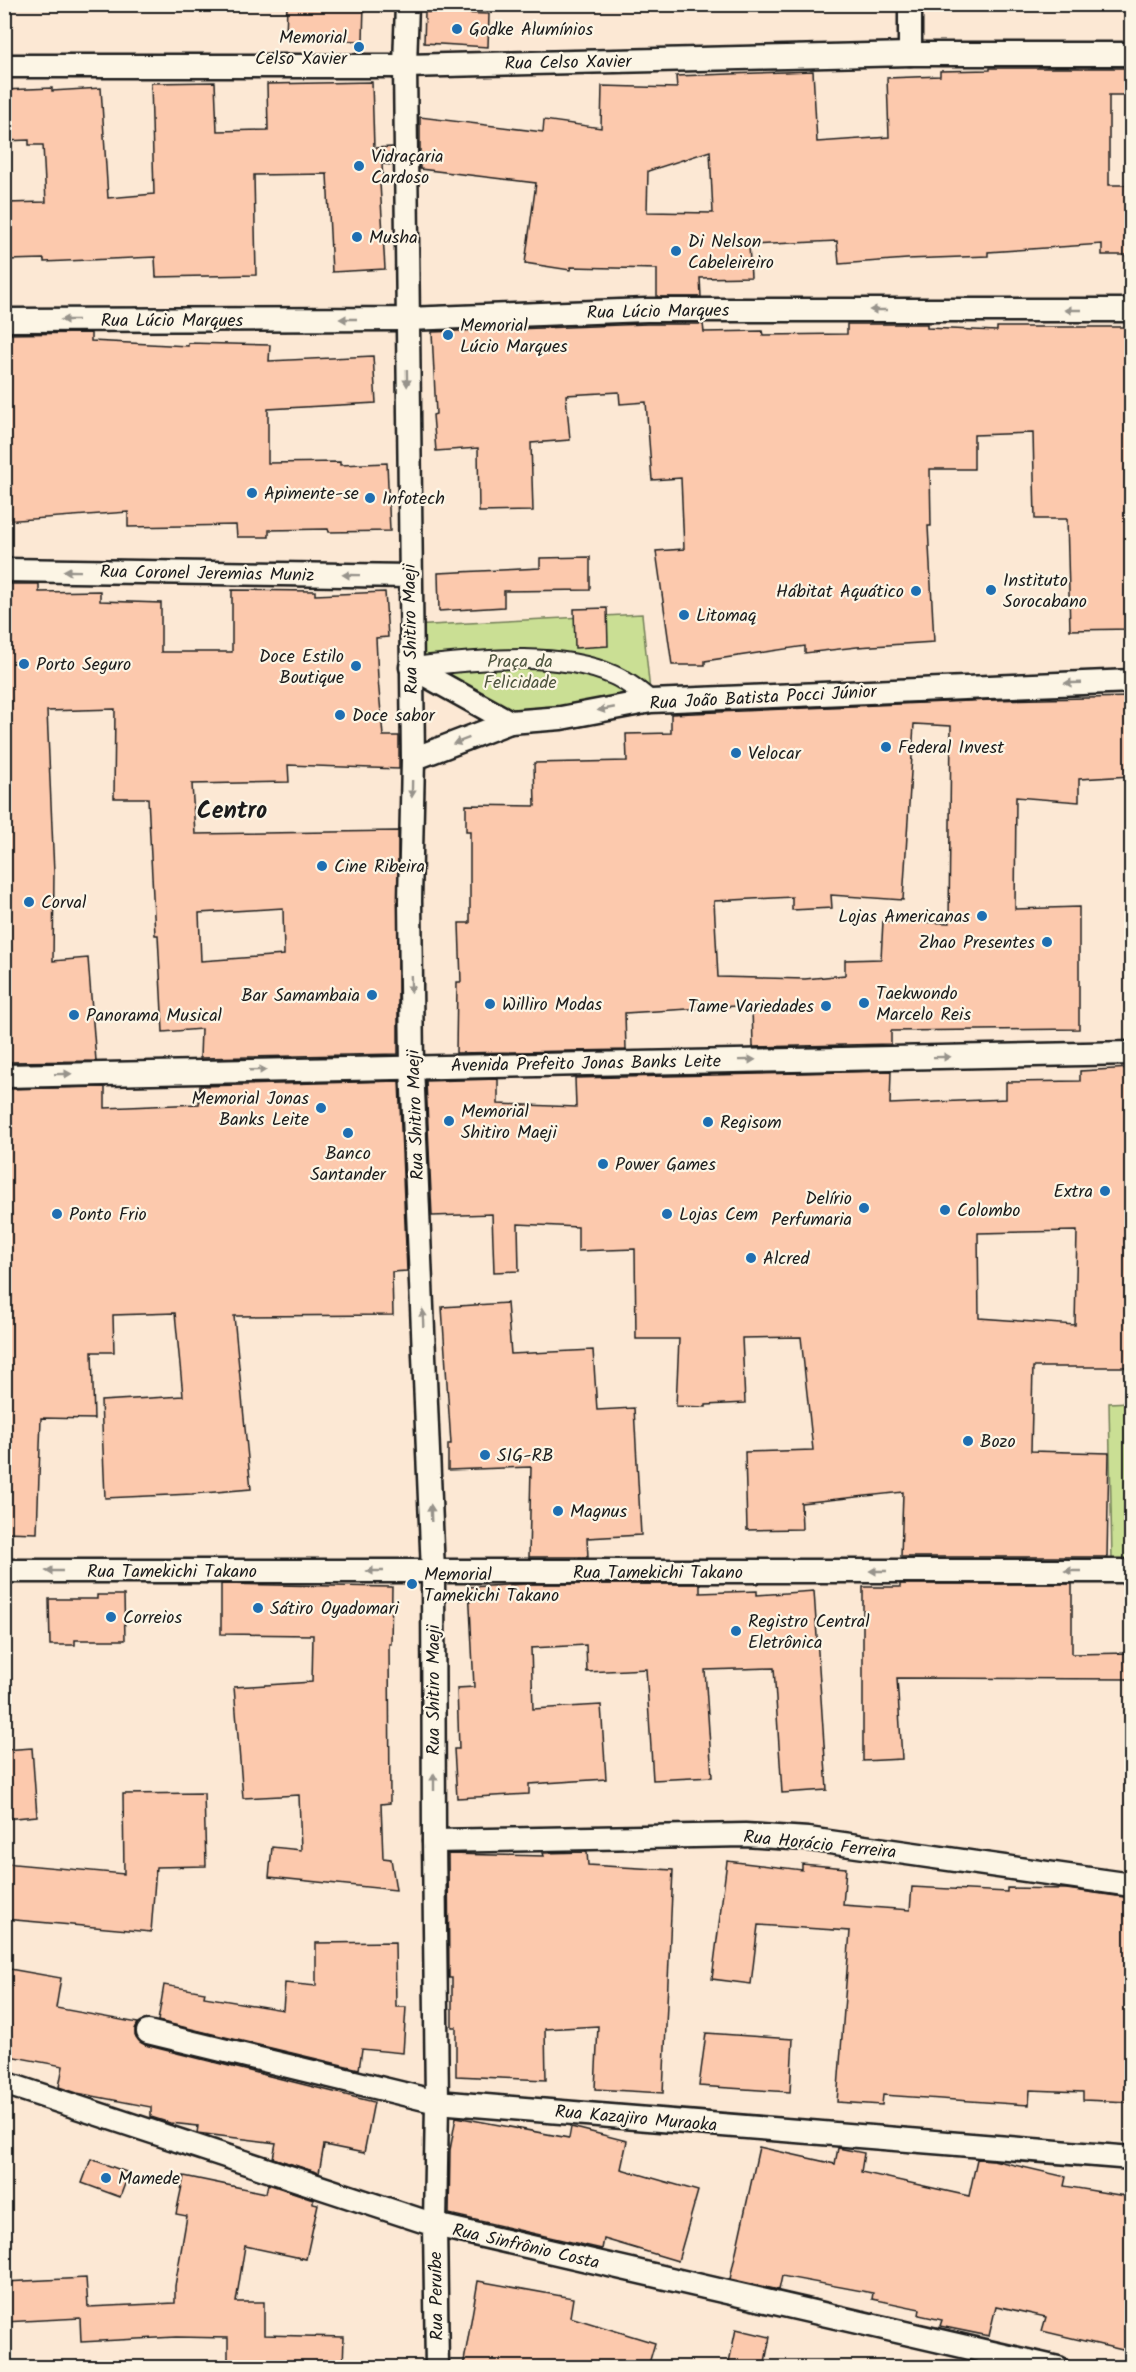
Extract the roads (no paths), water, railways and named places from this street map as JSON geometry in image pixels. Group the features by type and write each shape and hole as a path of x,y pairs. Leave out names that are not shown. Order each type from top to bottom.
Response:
{"street":[{"name":"Rua Shitiro Maeji","path":"407,4 405,66 407,319 413,759 410,901 412,1066 433,1572 438,2102 435,2225"},
{"path":"910,4 910,54"},
{"name":"Rua Celso Xavier","path":"4,66 405,66 910,54 1131,54"},
{"name":"Rua Lúcio Marques","path":"4,320 407,319 634,310 1131,310"},
{"name":"Rua Coronel Jeremias Muniz","path":"4,570 410,576"},
{"path":"411,667 488,660 565,663 591,667 613,675 651,701"},
{"path":"411,667 510,722"},
{"name":"Rua João Batista Pocci Júnior","path":"413,759 510,722 561,718 651,701 1131,681"},
{"name":"Avenida Prefeito Jonas Banks Leite","path":"4,1076 1131,1053"},
{"name":"Rua Tamekichi Takano","path":"4,1571 1131,1571"},
{"name":"Rua Horácio Ferreira","path":"434,1841 745,1834 808,1839 1131,1886"},
{"name":"Rua Kazajiro Muraoka","path":"148,2032 438,2102 1131,2158"},
{"name":"Rua Sinfrônio Costa","path":"4,2083 435,2225 1058,2367"},
{"name":"Rua Peruíbe","path":"435,2225 437,2367"}],"place":[{"name":"Godke Alumínios","path":"457,29"},
{"name":"Memorial Celso Xavier","path":"359,47"},
{"name":"Vidraçaria Cardoso","path":"359,166"},
{"name":"Musha","path":"357,237"},
{"name":"Di Nelson Cabeleireiro","path":"676,251"},
{"name":"Memorial Lúcio Marques","path":"448,335"},
{"name":"Apimente-se","path":"252,493"},
{"name":"Infotech","path":"370,498"},
{"name":"Instituto Sorocabano","path":"991,590"},
{"name":"Hábitat Aquático","path":"916,591"},
{"name":"Litomaq","path":"684,615"},
{"name":"Porto Seguro","path":"24,664"},
{"name":"Doce Estilo Boutique","path":"356,666"},
{"name":"Doce sabor","path":"340,715"},
{"name":"Federal Invest","path":"886,747"},
{"name":"Velocar","path":"736,753"},
{"name":"Cine Ribeira","path":"322,866"},
{"name":"Corval","path":"29,902"},
{"name":"Lojas Americanas","path":"982,916"},
{"name":"Zhao Presentes","path":"1047,942"},
{"name":"Bar Samambaia","path":"372,995"},
{"name":"Taekwondo Marcelo Reis","path":"864,1003"},
{"name":"Williro Modas","path":"490,1004"},
{"name":"Tame Variedades","path":"826,1006"},
{"name":"Panorama Musical","path":"74,1015"},
{"name":"Memorial Jonas Banks Leite","path":"321,1108"},
{"name":"Memorial Shitiro Maeji","path":"449,1121"},
{"name":"Regisom","path":"708,1122"},
{"name":"Banco Santander","path":"348,1133"},
{"name":"Power Games","path":"603,1164"},
{"name":"Extra","path":"1105,1191"},
{"name":"Delírio Perfumaria","path":"864,1208"},
{"name":"Colombo","path":"945,1210"},
{"name":"Ponto Frio","path":"57,1214"},
{"name":"Lojas Cem","path":"667,1214"},
{"name":"Alcred","path":"751,1258"},
{"name":"Bozo","path":"968,1441"},
{"name":"SIG-RB","path":"485,1455"},
{"name":"Magnus","path":"558,1511"},
{"name":"Memorial Tamekichi Takano","path":"412,1584"},
{"name":"Sátiro Oyadomari","path":"258,1608"},
{"name":"Correios","path":"111,1617"},
{"name":"Registro Central Eletrônica","path":"736,1631"},
{"name":"Mamede","path":"106,2178"}],"district":[{"name":"Centro","path":"232,810"}],"park label":[{"name":"Praça da Felicidade","path":"520,671"}]}
